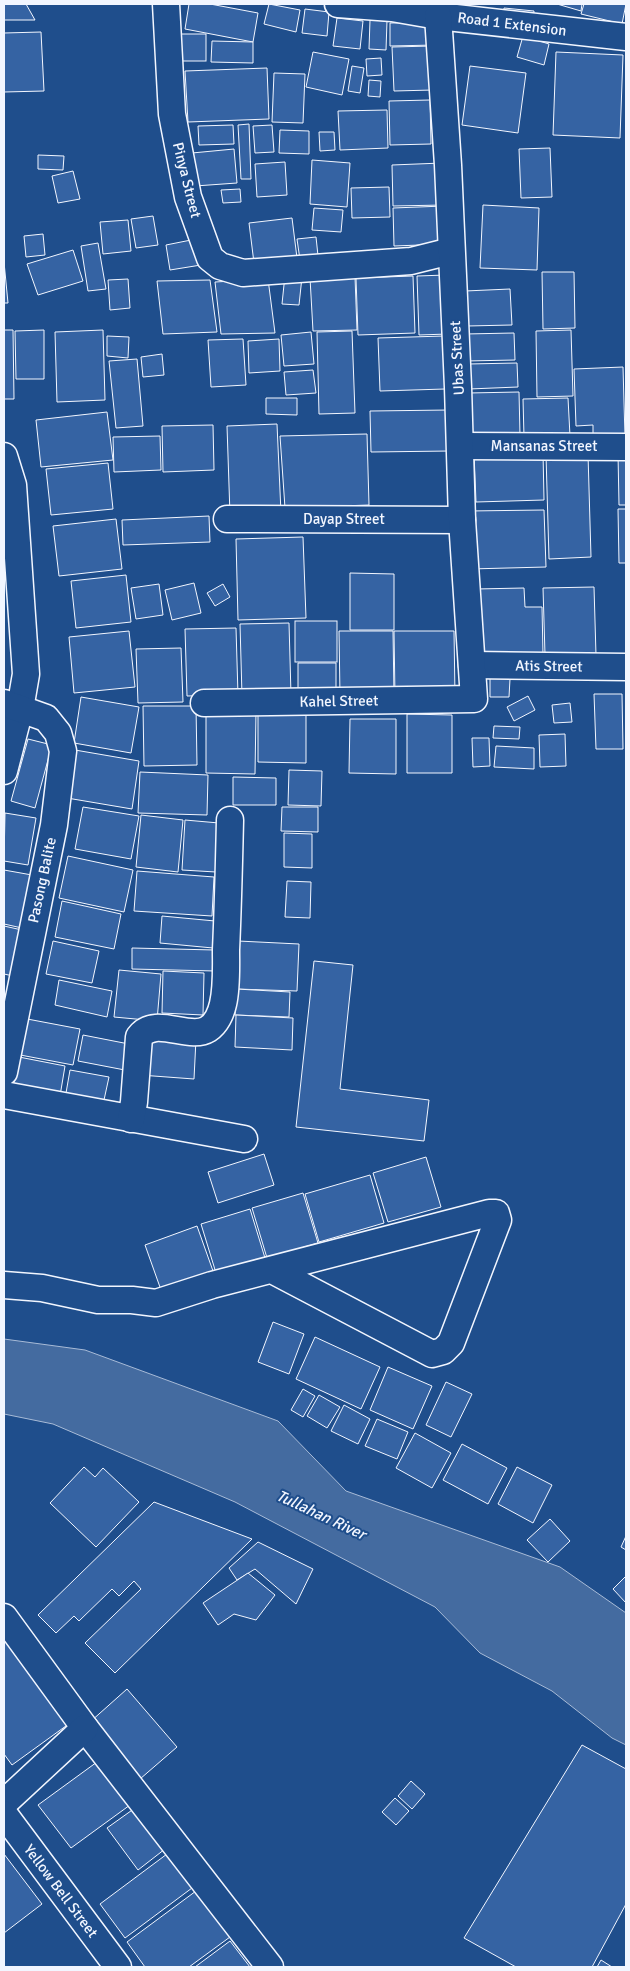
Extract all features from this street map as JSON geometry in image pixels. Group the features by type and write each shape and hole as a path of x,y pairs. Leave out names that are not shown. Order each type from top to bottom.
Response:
{"street":[{"name":"Pinya Street","path":"166,4 172,114 188,197 210,258 220,266 244,273 412,262 451,251"},
{"name":"Road 1 Extension","path":"338,4 392,8 438,16 626,37"},
{"name":"Ubas Street","path":"438,16 461,446 462,520 474,699"},
{"name":"Mansanas Street","path":"461,446 626,447"},
{"path":"4,456 13,484 26,674 12,706 4,771"},
{"name":"Dayap Street","path":"227,519 462,520"},
{"name":"Atis Street","path":"472,665 626,667"},
{"name":"Kahel Street","path":"204,704 474,699"},
{"name":"Pasong Balite","path":"4,1072 54,825 63,751 58,733 46,718 12,706"},
{"path":"131,1119 139,1037 143,1031 156,1028 199,1032 207,1030 214,1024 223,1004 228,922 230,820"},
{"path":"4,1095 244,1139"},
{"path":"4,1285 42,1288 98,1300 132,1300 156,1303 212,1285 490,1213 496,1213 498,1220 451,1343 443,1351 432,1354 272,1270"},
{"path":"4,1617 84,1728 270,1967"},
{"path":"4,1803 84,1728"},
{"name":"Yellow Bell Street","path":"4,1814 118,1967"}],"water":[{"name":"Tullahan River","path":"4,1339 85,1350 278,1421 346,1491 560,1567 626,1613 626,1745 612,1738 552,1691 480,1653 435,1607 235,1502 53,1424 4,1414"}],"building":[{"path":"4,4 26,4 35,20 4,20"},
{"path":"189,4 210,4 258,13 253,42 185,29"},
{"path":"269,4 300,10 296,32 264,24"},
{"path":"557,4 582,4 581,11"},
{"path":"584,4 626,4 622,24 581,14"},
{"path":"504,8 534,11 533,26 503,22"},
{"path":"305,9 329,12 327,36 302,33"},
{"path":"337,18 363,21 360,49 333,46"},
{"path":"370,20 387,21 386,50 369,49"},
{"path":"434,22 435,45 390,46 390,23"},
{"path":"41,32 44,91 4,92 4,33"},
{"path":"179,34 206,34 206,61 179,61"},
{"path":"523,36 549,44 544,65 517,57"},
{"path":"212,41 253,42 253,63 211,62"},
{"path":"432,46 433,90 394,91 392,47"},
{"path":"313,52 349,59 342,95 306,87"},
{"path":"556,52 623,55 620,138 553,135"},
{"path":"381,58 382,75 367,76 366,59"},
{"path":"352,66 364,68 360,93 348,91"},
{"path":"470,66 526,73 518,133 462,125"},
{"path":"267,68 269,119 188,122 185,71"},
{"path":"274,73 305,74 303,123 272,122"},
{"path":"369,80 381,81 380,97 368,96"},
{"path":"430,100 431,144 390,145 389,101"},
{"path":"387,110 388,148 340,150 338,111"},
{"path":"249,124 251,179 241,179 238,125"},
{"path":"233,125 234,144 199,145 198,126"},
{"path":"272,125 274,152 255,153 253,126"},
{"path":"280,130 309,131 309,154 279,153"},
{"path":"319,132 334,132 335,150 320,151"},
{"path":"550,148 552,197 521,198 519,149"},
{"path":"234,149 237,183 195,186 192,153"},
{"path":"38,155 64,156 63,170 38,169"},
{"path":"312,160 350,163 347,207 310,204"},
{"path":"285,162 287,195 257,197 255,164"},
{"path":"442,163 444,205 393,206 392,165"},
{"path":"73,171 80,199 58,203 52,176"},
{"path":"389,187 390,217 352,218 351,188"},
{"path":"240,189 241,202 223,203 221,190"},
{"path":"483,205 539,208 537,270 480,268"},
{"path":"444,206 446,244 394,246 393,208"},
{"path":"314,208 343,210 341,232 312,230"},
{"path":"153,216 158,245 136,248 131,219"},
{"path":"292,218 298,266 255,271 249,223"},
{"path":"128,220 131,251 103,254 100,222"},
{"path":"43,234 45,255 26,257 24,236"},
{"path":"316,237 319,265 301,267 297,239"},
{"path":"196,239 201,265 170,270 166,245"},
{"path":"98,243 106,289 88,291 81,246"},
{"path":"73,250 83,281 38,295 27,264"},
{"path":"4,262 8,303 4,303"},
{"path":"542,272 574,272 575,328 543,329"},
{"path":"285,275 302,277 299,305 282,304"},
{"path":"446,275 448,334 419,335 417,276"},
{"path":"413,276 415,333 358,335 356,278"},
{"path":"355,277 357,330 313,331 310,278"},
{"path":"128,279 130,308 110,310 108,280"},
{"path":"268,279 275,333 221,334 215,282"},
{"path":"210,280 217,332 163,334 157,281"},
{"path":"510,289 512,325 467,326 465,291"},
{"path":"4,330 13,330 14,399 4,399"},
{"path":"44,330 44,379 16,379 15,331"},
{"path":"103,330 105,400 57,402 55,332"},
{"path":"571,330 573,396 537,397 536,331"},
{"path":"352,331 355,413 319,414 317,332"},
{"path":"311,332 314,364 284,366 281,335"},
{"path":"514,333 515,360 466,361 465,334"},
{"path":"107,336 129,337 128,358 107,356"},
{"path":"444,336 445,389 380,391 378,338"},
{"path":"243,339 246,385 211,387 208,340"},
{"path":"279,339 280,371 249,373 248,341"},
{"path":"162,354 164,375 143,377 141,357"},
{"path":"137,359 143,426 116,428 109,361"},
{"path":"517,363 518,387 469,389 468,364"},
{"path":"623,367 625,437 593,437 593,425 576,426 574,369"},
{"path":"313,370 316,393 286,395 284,372"},
{"path":"519,392 520,435 469,436 468,393"},
{"path":"266,398 297,398 297,415 266,414"},
{"path":"568,398 570,436 524,437 523,399"},
{"path":"449,410 450,451 371,452 370,411"},
{"path":"107,412 113,460 41,467 36,420"},
{"path":"277,424 281,513 230,515 227,426"},
{"path":"213,425 214,470 163,472 162,426"},
{"path":"367,434 369,505 285,508 280,436"},
{"path":"160,436 161,470 114,472 113,437"},
{"path":"543,452 544,500 476,502 474,453"},
{"path":"588,454 591,557 549,559 546,455"},
{"path":"618,454 626,454 626,505 619,505"},
{"path":"108,463 113,509 51,515 46,469"},
{"path":"618,509 626,509 626,563 619,563"},
{"path":"544,510 546,567 470,569 468,511"},
{"path":"209,516 210,542 123,545 122,520"},
{"path":"116,519 122,569 59,576 53,526"},
{"path":"303,537 306,618 238,620 236,539"},
{"path":"350,573 394,574 394,630 350,630"},
{"path":"126,575 131,622 76,628 71,581"},
{"path":"194,583 201,613 172,620 165,590"},
{"path":"159,584 163,615 136,619 131,588"},
{"path":"223,584 230,597 215,606 207,593"},
{"path":"594,587 596,655 545,655 543,588"},
{"path":"524,588 525,607 542,607 543,654 478,655 476,589"},
{"path":"295,621 337,621 337,662 295,662"},
{"path":"289,623 291,695 242,696 240,624"},
{"path":"236,628 238,695 187,696 185,629"},
{"path":"129,631 135,687 74,693 69,637"},
{"path":"339,631 393,631 394,696 340,696"},
{"path":"394,631 454,631 455,696 395,697"},
{"path":"181,648 183,702 138,703 136,649"},
{"path":"298,663 336,663 336,694 298,695"},
{"path":"490,678 510,679 509,697 490,697"},
{"path":"594,694 622,694 623,749 596,749"},
{"path":"528,696 535,710 514,721 507,707"},
{"path":"81,697 139,707 131,753 74,743"},
{"path":"570,703 572,722 554,723 552,705"},
{"path":"143,706 196,706 197,765 144,766"},
{"path":"258,709 306,710 306,763 258,762"},
{"path":"206,711 256,712 255,774 206,773"},
{"path":"407,714 452,715 452,773 407,773"},
{"path":"350,719 396,719 396,774 349,773"},
{"path":"494,726 520,727 519,739 493,738"},
{"path":"565,734 566,766 540,767 539,735"},
{"path":"472,738 489,738 490,766 473,767"},
{"path":"28,739 52,745 35,808 11,801"},
{"path":"496,746 534,748 534,769 494,767"},
{"path":"75,750 139,761 132,809 67,798"},
{"path":"289,770 322,771 321,806 288,805"},
{"path":"140,772 208,775 207,815 138,813"},
{"path":"233,777 276,778 276,805 233,805"},
{"path":"83,807 139,816 131,859 75,849"},
{"path":"282,807 318,807 318,832 281,831"},
{"path":"5,813 36,818 28,865 4,861"},
{"path":"141,815 183,820 178,872 136,867"},
{"path":"185,820 219,823 216,872 182,870"},
{"path":"284,833 312,834 312,868 284,867"},
{"path":"68,856 133,870 124,912 59,898"},
{"path":"4,870 32,875 22,928 4,924"},
{"path":"137,871 214,877 212,916 134,911"},
{"path":"287,881 311,882 310,918 285,917"},
{"path":"62,901 121,914 114,949 55,937"},
{"path":"162,916 215,921 213,948 160,943"},
{"path":"4,926 22,930 13,976 4,974"},
{"path":"53,941 99,951 92,983 46,974"},
{"path":"238,941 299,944 297,991 236,989"},
{"path":"132,948 215,950 215,971 132,969"},
{"path":"314,961 353,965 340,1089 429,1100 424,1141 296,1127"},
{"path":"119,970 161,974 157,1021 114,1017"},
{"path":"163,971 204,973 203,1015 162,1013"},
{"path":"59,980 112,991 107,1017 55,1005"},
{"path":"236,989 290,992 289,1017 235,1015"},
{"path":"236,1015 293,1018 292,1050 235,1047"},
{"path":"22,1018 80,1029 73,1065 15,1054"},
{"path":"143,1034 196,1039 194,1079 140,1075"},
{"path":"83,1035 134,1045 130,1071 78,1061"},
{"path":"19,1057 65,1066 60,1096 13,1087"},
{"path":"70,1070 109,1077 104,1100 66,1093"},
{"path":"264,1154 274,1185 218,1203 208,1172"},
{"path":"426,1157 441,1207 388,1222 373,1173"},
{"path":"370,1175 384,1223 319,1242 305,1194"},
{"path":"303,1193 318,1243 267,1258 252,1208"},
{"path":"250,1209 265,1258 216,1273 201,1224"},
{"path":"197,1226 213,1271 161,1290 145,1245"},
{"path":"273,1322 304,1334 289,1374 258,1362"},
{"path":"315,1337 380,1367 361,1409 296,1379"},
{"path":"388,1367 432,1386 413,1429 370,1410"},
{"path":"446,1382 472,1394 451,1437 426,1425"},
{"path":"303,1389 315,1396 303,1417 291,1410"},
{"path":"319,1395 340,1407 327,1428 307,1416"},
{"path":"344,1405 370,1419 358,1444 331,1431"},
{"path":"377,1419 408,1432 397,1459 365,1446"},
{"path":"415,1433 451,1453 432,1488 396,1468"},
{"path":"462,1444 507,1468 488,1504 443,1480"},
{"path":"84,1467 95,1477 103,1468 139,1502 96,1547 50,1503"},
{"path":"517,1467 552,1485 533,1523 498,1504"},
{"path":"154,1502 252,1539 115,1673 85,1643 141,1589 134,1581 119,1596 112,1589 79,1621 74,1616 56,1633 38,1615"},
{"path":"550,1519 570,1541 548,1562 527,1540"},
{"path":"626,1536 626,1550 621,1547"},
{"path":"258,1542 313,1569 296,1604 255,1569 237,1580 229,1568"},
{"path":"248,1573 275,1595 256,1620 234,1614 218,1625 203,1603"},
{"path":"626,1576 626,1603 613,1589"},
{"path":"4,1630 70,1723 12,1765 4,1754"},
{"path":"127,1689 177,1747 140,1779 90,1722"},
{"path":"582,1745 626,1769 626,1904 592,1967 516,1967 464,1938"},
{"path":"97,1762 130,1805 71,1848 38,1805"},
{"path":"411,1781 425,1794 412,1809 398,1796"},
{"path":"395,1798 409,1811 396,1825 382,1812"},
{"path":"135,1808 165,1849 138,1870 107,1828"},
{"path":"4,1854 42,1904 4,1933"},
{"path":"167,1854 192,1888 125,1938 100,1904"},
{"path":"196,1891 230,1937 189,1967 145,1967 127,1942"},
{"path":"230,1941 250,1967 195,1967"},
{"path":"601,1960 612,1967 597,1967"}]}
